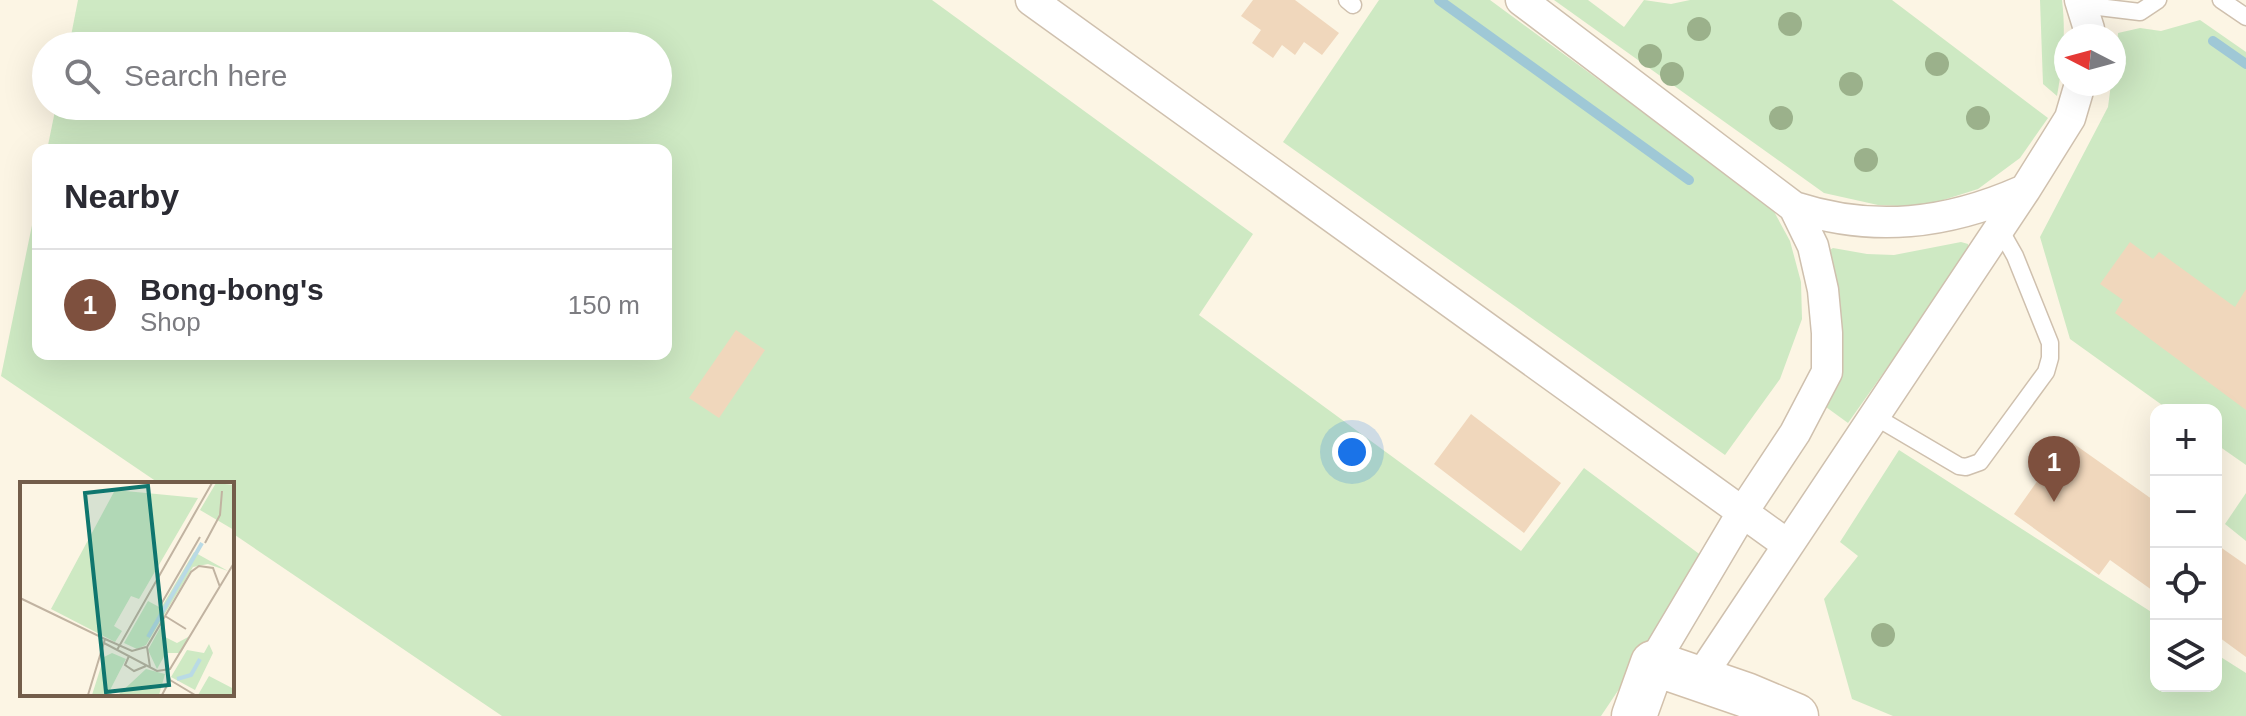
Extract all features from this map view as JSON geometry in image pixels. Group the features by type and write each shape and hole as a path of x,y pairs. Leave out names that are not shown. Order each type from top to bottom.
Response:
{"main road":[{"path":"1634,716 1653,663 1796,716"},
{"path":"1655,716 1699,679"}],"street":[{"path":"1031,0 1788,545"},
{"path":"1521,0 1794,207 1825,217 1901,223 1949,217 1988,206 2025,190"},
{"path":"2081,2 2088,24"},
{"path":"1699,679 1998,226 2025,190 2070,118 2076,96"},
{"path":"1653,663 1742,513 1795,433 1827,372 1823,290 1813,246 1794,207"}],"lane":[{"path":"2081,2 2140,12 2158,0"},
{"path":"2221,0 2246,17"},
{"path":"1874,416 1954,464 1969,467 1980,462 2044,376 2050,358 2050,343 2015,256 1998,226"}],"green space":[{"path":"78,0 932,0 1253,234 1199,315 1521,551 1584,468 1706,559 1601,716 502,716 234,534 234,482 157,482 1,376 32,225 32,360 672,360 672,144 48,144 53,120 672,120 672,32 72,32"},
{"path":"1379,0 1490,0 1771,206 1790,241 1801,282 1802,319 1780,379 1725,455 1283,142"},
{"path":"1554,0 1588,0 1624,27 1644,0 1671,4 1690,0 1892,0 2048,118 2020,158 1978,189 1921,207 1878,205 1824,193"},
{"path":"2040,0 2062,0 2064,24 2054,24 2054,93 2043,84"},
{"path":"2200,20 2246,52 2246,465 2222,448 2222,404 2161,404 2070,339 2040,237 2108,107 2109,96 2126,96 2126,31 2140,28 2161,31"},
{"path":"1961,242 1968,244 1969,252 1848,423 1826,407 1833,381 1828,251 1833,248 1894,255"},
{"path":"1899,450 2150,611 2150,692 2222,692 2222,658 2246,673 2246,716 1893,716 1852,699 1824,599 1858,556 1840,542"},
{"path":"2246,493 2246,541 2225,524"}],"building":[{"path":"1253,0 1295,0 1339,33 1322,55 1304,42 1295,55 1282,45 1273,58 1252,43 1261,30 1241,16"},
{"path":"2130,242 2153,259 2159,252 2235,307 2246,289 2246,410 2115,313 2123,300 2100,284"},
{"path":"736,330 765,350 719,418 689,398"},
{"path":"1471,414 1561,483 1524,533 1434,464"},
{"path":"2067,439 2150,498 2150,589 2110,560 2099,575 2014,514"},
{"path":"2222,548 2246,565 2246,657 2222,639"}],"waterway":[{"path":"1439,0 1689,180"},
{"path":"2213,41 2246,64"}],"place":[{"name":"Bong-bong's","path":"2054,502"}]}
